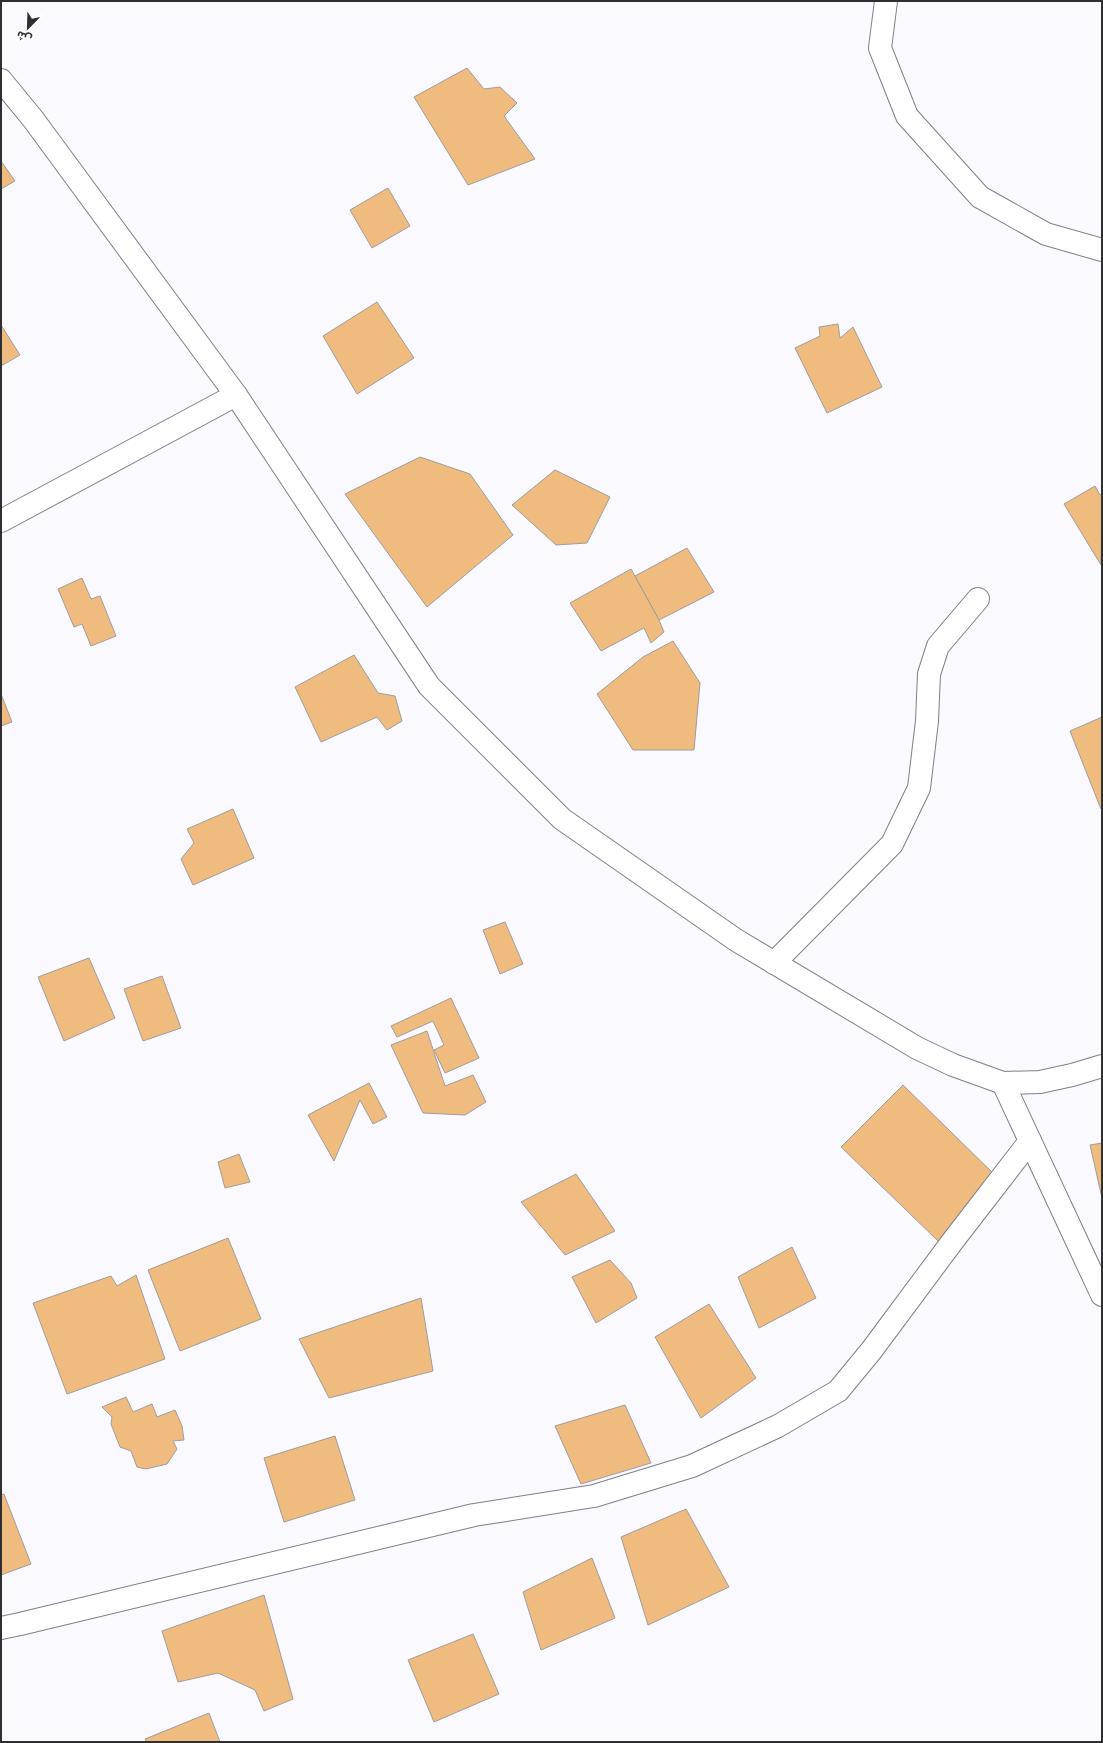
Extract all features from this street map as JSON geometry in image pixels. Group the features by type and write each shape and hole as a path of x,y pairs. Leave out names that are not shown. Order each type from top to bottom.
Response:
{"street":[{"path":"886,1 880,48 907,116 980,197 1046,234 1102,250"},
{"path":"1,80 33,120 236,395 430,686 562,819 736,940 917,1048 953,1065 1003,1083 1040,1082 1072,1075 1102,1066"},
{"path":"1,521 236,395"},
{"path":"774,963 892,844 919,788 927,721 930,674 938,646 978,599"},
{"path":"1003,1083 1102,1295"},
{"path":"1,1628 474,1515 594,1496 692,1466 778,1426 838,1391 1030,1141"}],"building":[{"path":"467,68 484,89 500,87 517,103 504,116 535,159 468,185 414,97"},
{"path":"1,161 15,181 1,189"},
{"path":"388,188 410,226 372,248 350,210"},
{"path":"377,302 414,358 357,394 323,336"},
{"path":"838,324 840,338 853,327 882,387 827,413 795,348 820,336 819,327"},
{"path":"1,325 20,355 1,366"},
{"path":"420,457 470,474 513,535 427,607 345,494"},
{"path":"555,470 610,497 587,543 556,545 512,505"},
{"path":"1095,486 1100,495 1102,494 1101,565 1064,504"},
{"path":"687,548 714,592 659,620 635,576"},
{"path":"631,569 664,632 651,643 644,628 601,651 570,603"},
{"path":"82,578 91,599 100,596 116,636 91,646 82,624 74,627 58,589"},
{"path":"673,641 700,683 694,750 633,750 597,694 643,657"},
{"path":"354,655 378,693 395,696 402,721 387,730 377,717 321,742 295,687"},
{"path":"1,694 12,722 1,726"},
{"path":"1102,717 1102,809 1101,809 1070,731"},
{"path":"233,809 254,858 193,885 181,859 194,843 187,829"},
{"path":"505,922 523,964 500,974 483,930"},
{"path":"89,958 115,1018 64,1041 38,977"},
{"path":"162,976 181,1028 143,1041 124,989"},
{"path":"451,998 479,1058 445,1073 434,1050 444,1045 433,1021 397,1037 391,1026"},
{"path":"427,1031 445,1086 473,1075 486,1102 465,1115 423,1113 391,1045"},
{"path":"369,1083 387,1117 373,1124 360,1100 334,1161 308,1115"},
{"path":"903,1085 999,1179 938,1241 841,1147"},
{"path":"1102,1143 1102,1198 1090,1145"},
{"path":"239,1154 250,1182 225,1188 218,1162"},
{"path":"576,1174 615,1231 565,1255 521,1202"},
{"path":"228,1238 261,1319 180,1351 148,1270"},
{"path":"792,1247 816,1298 759,1328 738,1277"},
{"path":"610,1260 631,1283 637,1298 596,1323 572,1277"},
{"path":"136,1275 165,1359 67,1394 33,1303 111,1276 117,1286"},
{"path":"421,1298 433,1371 329,1398 299,1339"},
{"path":"709,1304 756,1378 701,1418 655,1337"},
{"path":"126,1397 133,1412 152,1404 157,1417 175,1410 182,1426 184,1440 173,1441 177,1449 167,1464 146,1469 137,1467 131,1451 120,1447 111,1424 112,1417 102,1407"},
{"path":"625,1405 651,1463 581,1484 555,1426"},
{"path":"335,1436 355,1500 284,1522 264,1458"},
{"path":"4,1494 31,1564 1,1575 1,1495"},
{"path":"686,1509 729,1587 648,1625 621,1537"},
{"path":"592,1558 615,1618 541,1650 523,1592"},
{"path":"264,1595 293,1699 264,1711 255,1690 218,1673 178,1682 162,1631"},
{"path":"473,1634 499,1694 434,1722 408,1660"},
{"path":"209,1713 220,1742 147,1742 145,1739"}]}
